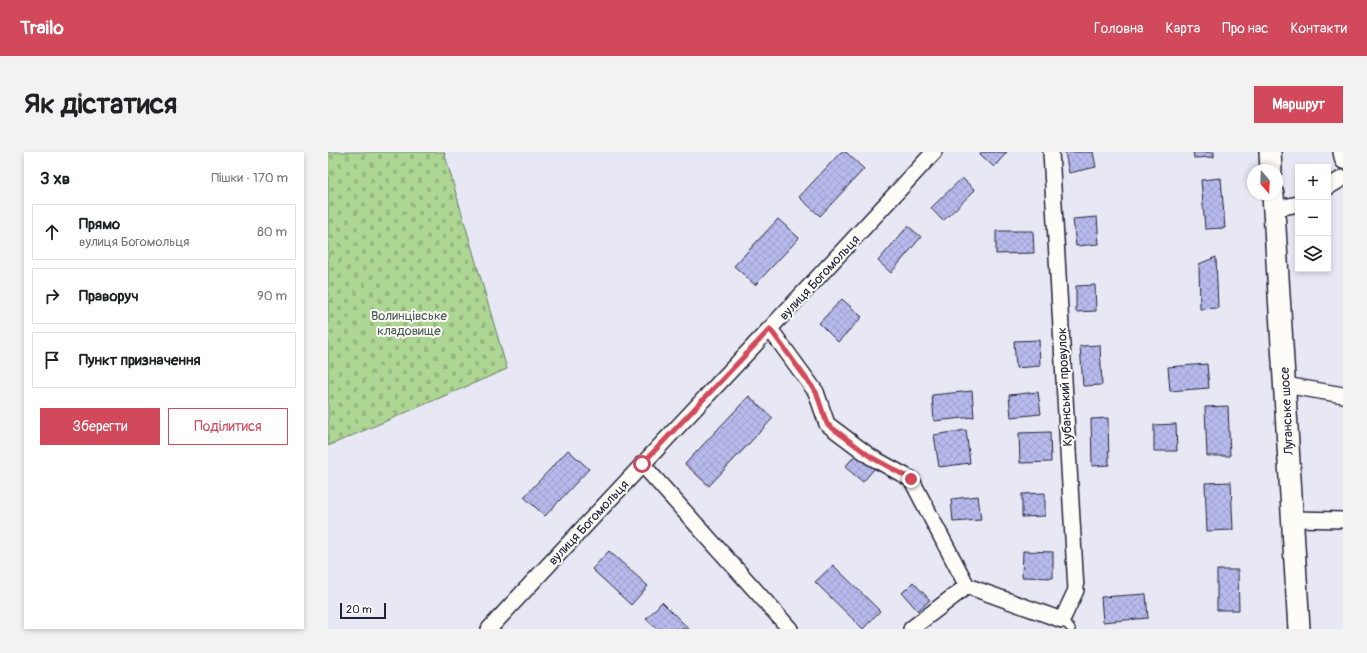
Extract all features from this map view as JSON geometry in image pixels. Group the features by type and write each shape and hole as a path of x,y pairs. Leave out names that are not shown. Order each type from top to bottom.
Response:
{"main road":[{"path":"1270,152 1271,164"},
{"name":"Луганське шосе","path":"1273,202 1299,629"}],"street":[{"name":"вулиця Богомольця","path":"489,629 934,152"},
{"name":"Кубанський провулок","path":"1050,152 1076,590 1067,625"},
{"path":"1341,152 1343,161"},
{"path":"1331,185 1343,178"},
{"path":"1273,202 1295,204"},
{"path":"770,329 816,392 827,424 871,457 911,479 967,586 1067,625"},
{"path":"1285,385 1343,396"},
{"path":"642,464 790,629"},
{"path":"1293,519 1343,520"},
{"path":"911,629 967,586"}],"green space":[{"name":"Волинцівське кладовище","path":"328,152 444,152 507,369 328,446"}],"building":[{"path":"841,152 846,152 864,169 820,216 799,197"},
{"path":"981,152 1007,152 994,167 980,154"},
{"path":"1065,152 1093,152 1096,167 1069,173"},
{"path":"1193,152 1214,152 1214,157 1194,158"},
{"path":"962,178 975,190 943,221 931,208"},
{"path":"1221,178 1225,228 1205,229 1201,180"},
{"path":"1097,217 1099,244 1076,246 1073,219"},
{"path":"778,219 799,238 755,285 734,266"},
{"path":"908,226 921,237 891,273 878,261"},
{"path":"996,231 1033,231 1034,253 996,254"},
{"path":"1216,257 1218,308 1200,309 1199,264"},
{"path":"1095,285 1096,311 1076,312 1076,286"},
{"path":"842,299 862,317 838,342 819,323"},
{"path":"1039,340 1040,366 1016,368 1014,341"},
{"path":"1100,345 1102,385 1083,386 1080,346"},
{"path":"1207,364 1209,388 1170,391 1168,367"},
{"path":"972,391 974,417 934,421 932,395"},
{"path":"1038,392 1041,414 1011,417 1009,395"},
{"path":"749,396 773,418 709,486 685,464"},
{"path":"1228,406 1230,456 1207,456 1205,407"},
{"path":"1108,418 1109,465 1092,466 1091,419"},
{"path":"1176,424 1177,451 1154,451 1154,425"},
{"path":"966,430 970,463 939,467 934,435"},
{"path":"1050,432 1051,462 1020,463 1019,433"},
{"path":"568,450 589,469 545,516 524,497"},
{"path":"856,454 874,469 863,482 845,467"},
{"path":"1231,482 1233,530 1207,531 1205,483"},
{"path":"1045,493 1045,516 1022,517 1022,494"},
{"path":"978,496 981,520 953,522 951,499"},
{"path":"609,551 648,586 631,605 592,569"},
{"path":"1023,551 1053,552 1053,578 1022,577"},
{"path":"833,565 880,611 863,629 815,582"},
{"path":"1217,570 1238,570 1239,610 1217,610"},
{"path":"913,582 930,600 918,611 902,593"},
{"path":"1146,594 1148,618 1103,622 1101,597"},
{"path":"662,602 689,629 657,629 646,619"}],"route":[{"path":"642,464 770,329 816,392 827,424 871,457 911,479"}]}
